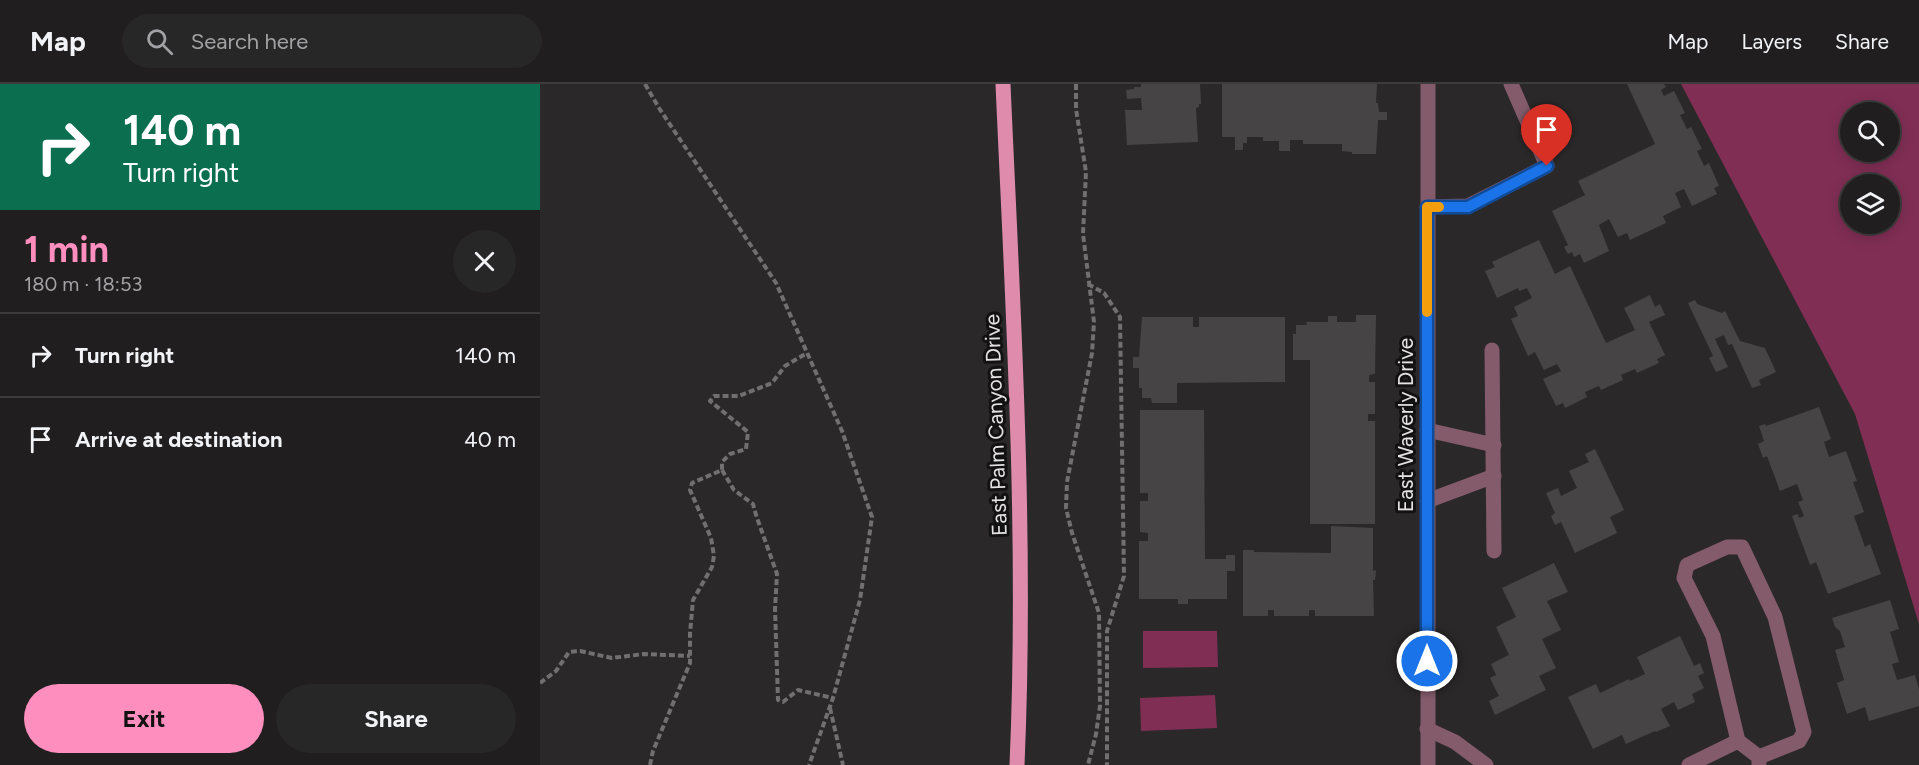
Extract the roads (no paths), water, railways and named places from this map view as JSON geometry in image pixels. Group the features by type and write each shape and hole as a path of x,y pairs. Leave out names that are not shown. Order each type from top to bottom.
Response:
{"main road":[{"name":"East Palm Canyon Drive","path":"1003,84 1021,554 1017,765"}],"street":[{"name":"East Waverly Drive","path":"1428,84 1428,765"},
{"path":"1427,207 1468,207 1547,166 1511,84"},
{"path":"1492,350 1494,551"},
{"path":"1427,430 1494,445"},
{"path":"1427,501 1494,476"},
{"path":"1727,547 1742,547 1775,616 1804,732 1800,741 1759,761 1738,741 1713,636 1684,578 1687,565 1727,547"},
{"path":"1427,729 1455,742 1486,765"},
{"path":"1689,765 1738,741"}]}
